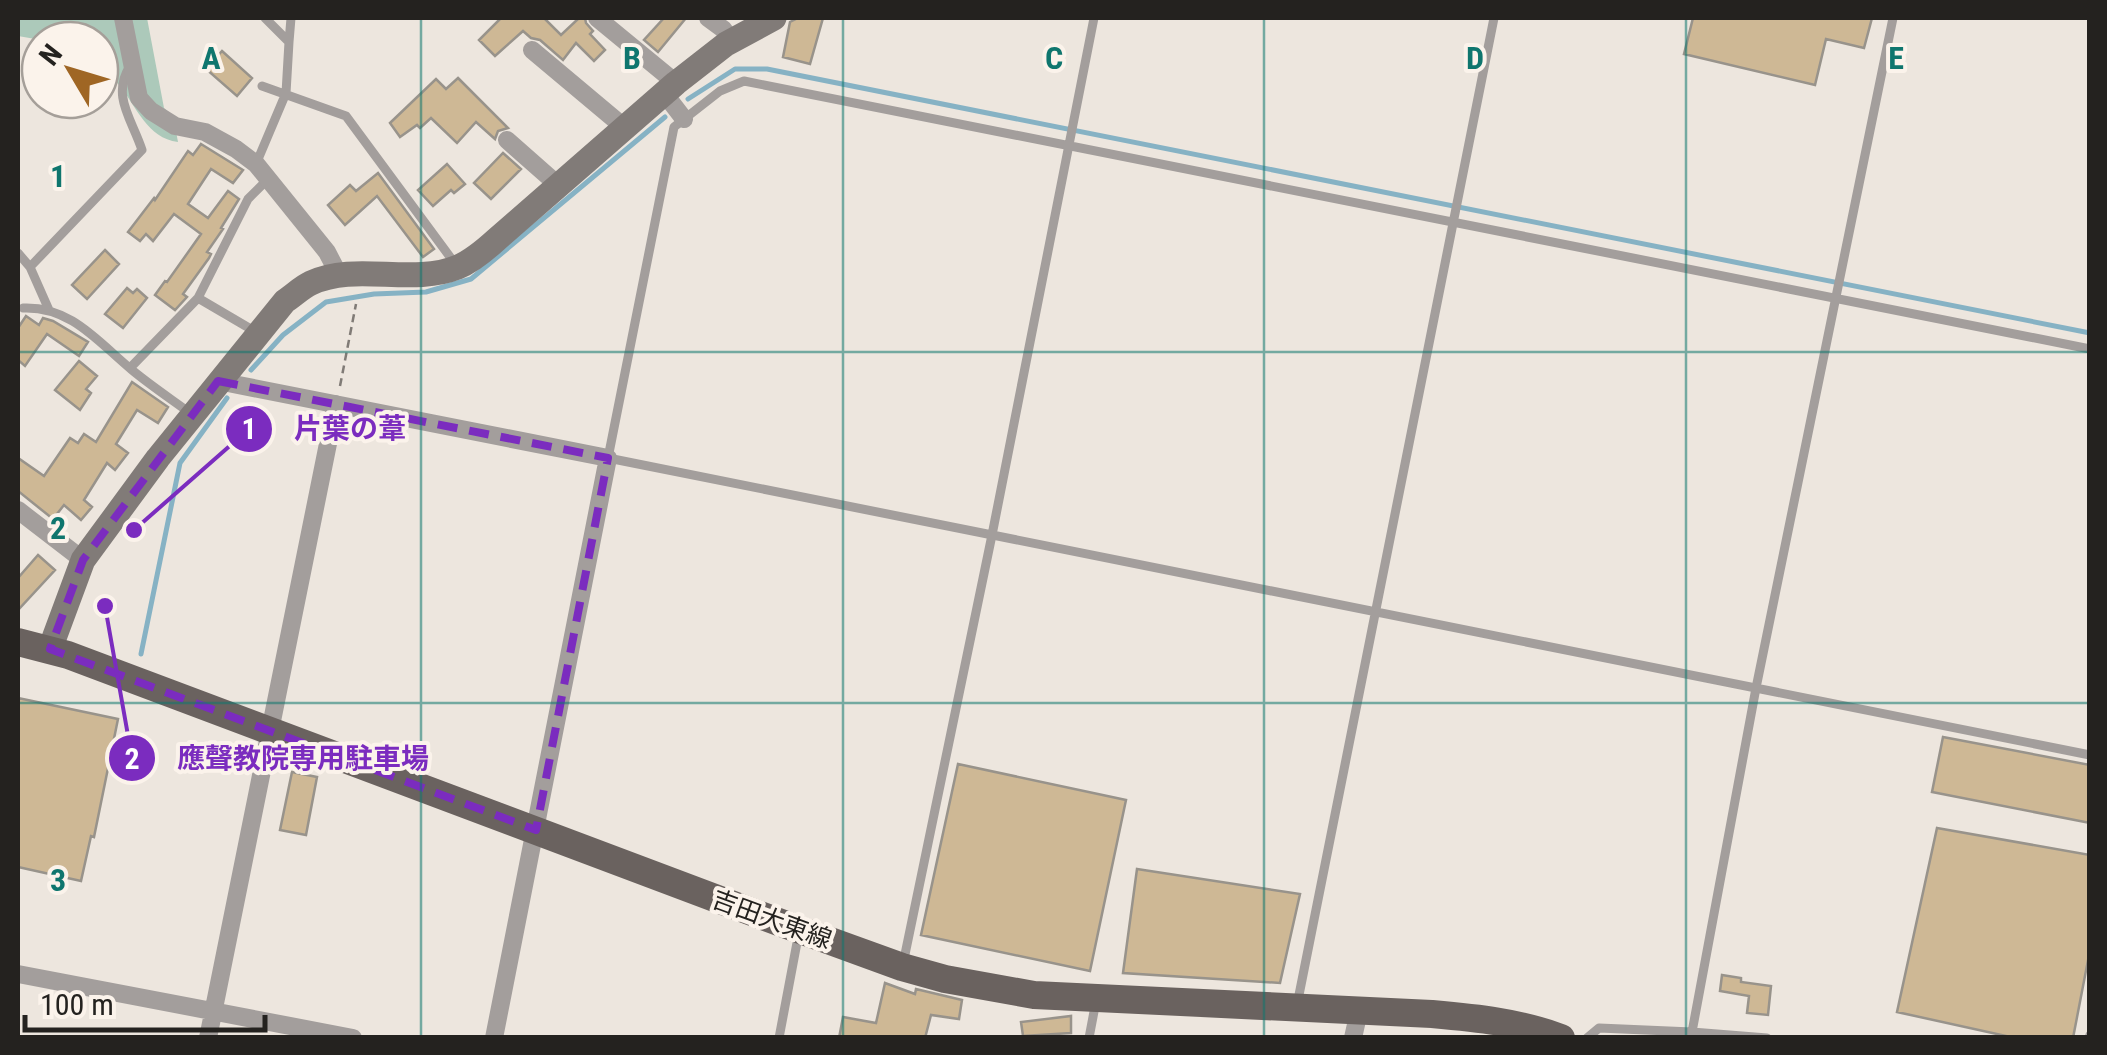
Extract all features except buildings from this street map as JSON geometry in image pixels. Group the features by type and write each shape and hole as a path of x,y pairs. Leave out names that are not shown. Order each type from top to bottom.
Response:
{"main road":[{"name":"吉田大東線","path":"18,642 50,649 800,930 945,979 996,990 1096,1000 1297,1008 1356,1024 1434,1026 1506,1022 1561,1038"}],"street":[{"path":"123,18 139,98 175,126 205,132 256,164 326,252 339,275"},
{"path":"597,18 670,88 684,120"},
{"path":"50,649 83,560 218,381 285,302 310,284 339,275 432,274 458,267 477,256 670,88 720,25 774,18"},
{"path":"532,50 625,128"},
{"path":"508,140 558,184"},
{"path":"218,381 608,458 494,1038"},
{"path":"208,1038 336,404"},
{"path":"18,510 83,560"},
{"path":"18,974 353,1038"}],"lane":[{"path":"265,18 289,42"},
{"path":"256,164 286,95 291,18"},
{"path":"902,967 1094,18"},
{"path":"1297,1008 1494,18"},
{"path":"1692,1032 1756,688 1893,18"},
{"path":"30,267 142,150 121,97 127,69 132,64"},
{"path":"2090,349 1070,141 744,81 720,90 674,127 608,458 2090,755"},
{"path":"262,86 346,116 458,267"},
{"path":"130,368 198,298 248,199 267,180"},
{"path":"18,253 30,267 49,310"},
{"path":"198,298 257,333"},
{"path":"24,308 44,307 88,329 130,368 192,415"},
{"path":"779,1038 800,930"},
{"path":"1089,1038 1096,1000"},
{"path":"1587,1038 1599,1028 1767,1038"}],"path":[{"path":"336,404 356,304"}],"highlighted area":[{"path":"218,381 608,458 536,830 50,649 83,560"}],"green space":[{"path":"18,18 147,18 164,108 173,116 178,142 150,128 120,86 120,20 20,20 18,36"}],"waterway":[{"path":"688,99 735,69 767,69 2090,333"},
{"path":"251,370 283,335 326,302 374,294 426,292 471,279 665,117"},
{"path":"141,654 180,463 227,398"}],"place":[{"name":"片葉の葦","path":"134,530"},
{"name":"應聲教院専用駐車場","path":"105,606"}]}
